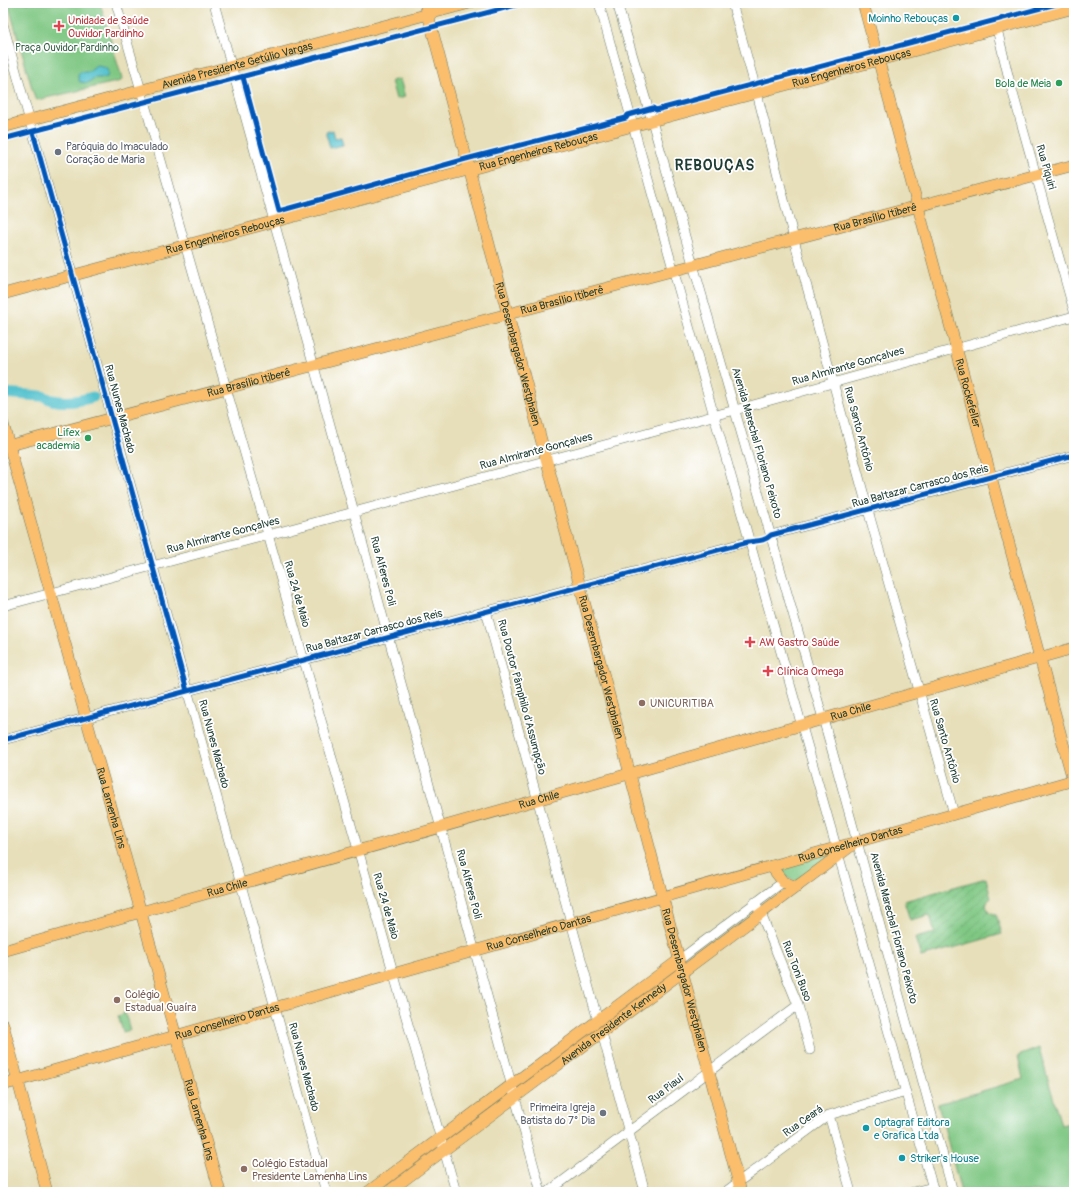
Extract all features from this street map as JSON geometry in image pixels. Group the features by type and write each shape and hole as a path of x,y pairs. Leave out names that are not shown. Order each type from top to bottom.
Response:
{"main road":[{"name":"Rua Desembargador Westphalen","path":"425,3 740,1187"},
{"name":"Avenida Presidente Getúlio Vargas","path":"3,127 470,3"},
{"name":"Rua Rockefeller","path":"864,3 1074,781"},
{"name":"Rua Engenheiros Rebouças","path":"3,294 1074,8"},
{"name":"Rua Brasílio Itiberê","path":"6,447 1074,164"},
{"name":"Rua Lamenha Lins","path":"3,424 6,447 51,593 220,1192"},
{"name":"Rua Chile","path":"3,951 1074,648"},
{"name":"Rua Conselheiro Dantas","path":"3,1085 771,866 838,851 858,841 1074,781"},
{"name":"Avenida Presidente Kennedy","path":"388,1192 797,887 838,851"},
{"path":"771,866 783,882 797,887"},
{"name":"Avenida Presidente Kennedy","path":"368,1192 679,960"},
{"path":"623,1001 631,1011"},
{"path":"3,1024 47,1192"},
{"path":"548,1058 555,1068"},
{"path":"406,1164 408,1177"}],"street":[{"name":"Rua 24 de Maio","path":"116,3 456,1192"},
{"name":"Rua Alferes Poli","path":"214,3 541,1192"},
{"path":"599,3 714,416 934,1189 913,1192"},
{"name":"Avenida Marechal Floriano Peixoto","path":"616,3 652,121 692,265 824,719 953,1192"},
{"name":"Rua Santo Antônio","path":"732,3 757,93 794,239 868,510 954,814"},
{"name":"Rua Nunes Machado","path":"3,24 326,1192"},
{"name":"Rua Piquiri","path":"997,29 1009,79 1074,311"},
{"name":"Rua Almirante Gonçalves","path":"3,606 714,416 1074,316"},
{"name":"Rua Baltazar Carrasco dos Reis","path":"771,536 1074,455"},
{"name":"Rua Baltazar Carrasco dos Reis","path":"3,740 750,541"},
{"name":"Rua Doutor Pâmphilo d'Assumpção","path":"486,611 598,1021"},
{"name":"Avenida Presidente Kennedy","path":"679,960 783,882"},
{"name":"Rua Toni Buso","path":"755,902 798,1005 810,1050"},
{"name":"Rua Piauí","path":"548,1192 798,1005"},
{"path":"602,1033 645,1192"},
{"name":"Rua Ceará","path":"725,1192 740,1187 829,1115 906,1092"},
{"path":"829,1115 851,1192"}],"green space":[{"name":"Praça Ouvidor Pardinho","path":"8,3 100,3 122,79 121,81 37,100 35,99"},
{"path":"400,79 405,97 396,99 391,81"},
{"path":"832,852 832,855 798,881 787,877 780,867"},
{"path":"986,878 991,898 987,903 987,908 991,913 996,914 1002,934 921,957 915,938 935,933 930,915 910,920 904,901"},
{"path":"125,1013 130,1030 123,1032 118,1016"},
{"path":"1039,1048 1061,1125 1074,1122 1074,1192 961,1192 938,1104 1023,1079 1018,1056"}],"water":[{"path":"96,66 107,69 107,77 94,78 88,83 80,82 78,75 80,72 89,72"},
{"path":"333,130 335,138 341,137 343,145 330,148 326,132"}],"waterway":[{"path":"3,393 42,396 52,400 62,401 93,397"}],"cycle path":[{"path":"3,139 524,3"},
{"path":"243,77 279,211 466,159 626,118 628,115 653,108 656,110 1060,3"},
{"path":"33,132 187,691"},
{"path":"3,740 744,543 762,540 771,535 1074,455"}],"place":[{"name":"Moinho Rebouças","path":"956,18"},
{"name":"Unidade de Saúde Ouvidor Pardinho","path":"59,26"},
{"name":"Bola de Meia","path":"1059,83"},
{"name":"Paróquia do Imaculado Coração de Maria","path":"58,152"},
{"name":"Lifex academia","path":"88,438"},
{"name":"AW Gastro Saúde","path":"750,642"},
{"name":"Clínica Omega","path":"768,671"},
{"name":"UNICURITIBA","path":"642,703"},
{"name":"Colégio Estadual Guaíra","path":"117,1000"},
{"name":"Primeira Igreja Batista do 7° Dia","path":"603,1113"},
{"name":"Optagraf Editora e Grafica Ltda","path":"866,1128"},
{"name":"Striker's House","path":"902,1158"},
{"name":"Colégio Estadual Presidente Lamenha Lins","path":"244,1169"}],"district":[{"name":"REBOUÇAS","path":"715,165"}]}
